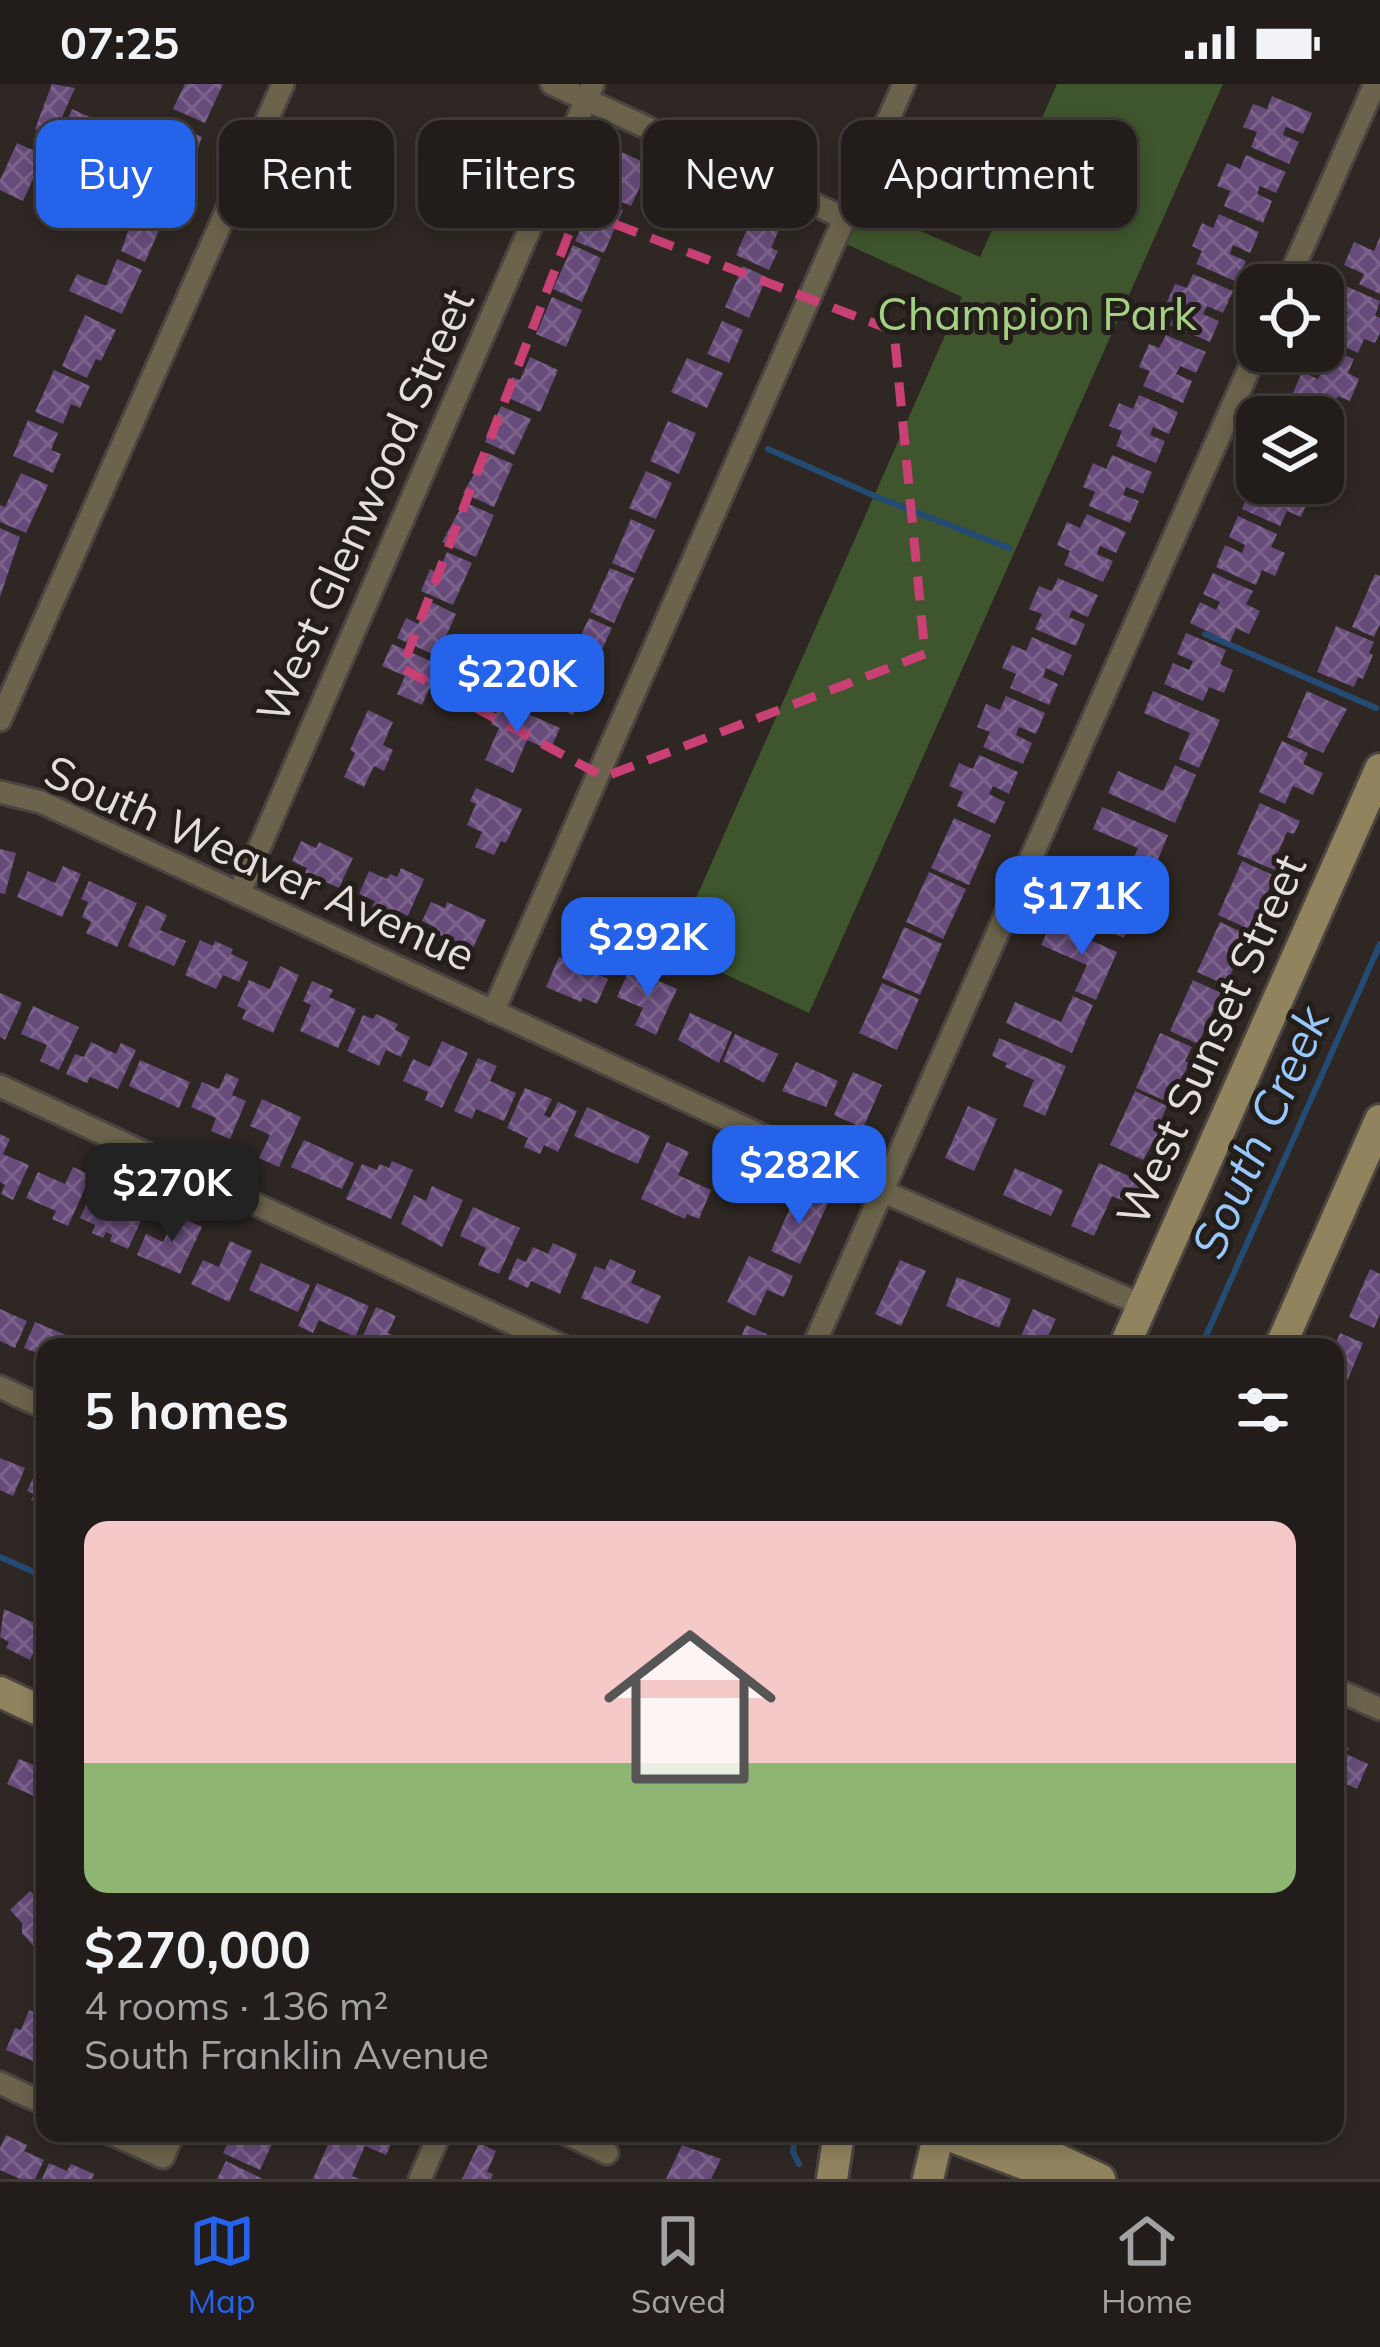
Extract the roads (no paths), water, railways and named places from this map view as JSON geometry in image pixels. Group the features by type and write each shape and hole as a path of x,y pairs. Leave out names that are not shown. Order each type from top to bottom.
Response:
{"main road":[{"name":"West Sunset Street","path":"1128,1338 1380,770"},
{"path":"1284,1338 1380,1120"},
{"path":"0,1692 36,1708"},
{"path":"832,2179 837,2142"},
{"path":"928,2179 938,2142"},
{"path":"964,2142 1064,2179"},
{"path":"1021,2142 1100,2179"}],"street":[{"path":"0,720 283,84"},
{"path":"552,84 589,92 841,217"},
{"path":"888,120 904,84"},
{"path":"1295,264 1375,84"},
{"name":"West Glenwood Street","path":"239,894 589,92"},
{"path":"493,1012 841,225"},
{"path":"817,1338 1248,372"},
{"name":"South Weaver Avenue","path":"0,792 41,802 884,1192 1142,1305"},
{"path":"0,1086 545,1338"},
{"path":"0,1387 36,1404"},
{"path":"1344,1693 1380,1708"},
{"path":"0,2083 36,2100"},
{"path":"130,2142 163,2157 169,2142"},
{"path":"420,2179 436,2142"},
{"path":"584,2142 607,2153"}],"waterway":[{"path":"768,449 1009,548"},
{"path":"1205,634 1376,708"},
{"name":"South Creek","path":"1205,1338 1380,944"},
{"path":"0,1557 36,1573"},
{"path":"794,2142 799,2164"}],"park label":[{"name":"Champion Park","path":"1037,314"}]}
